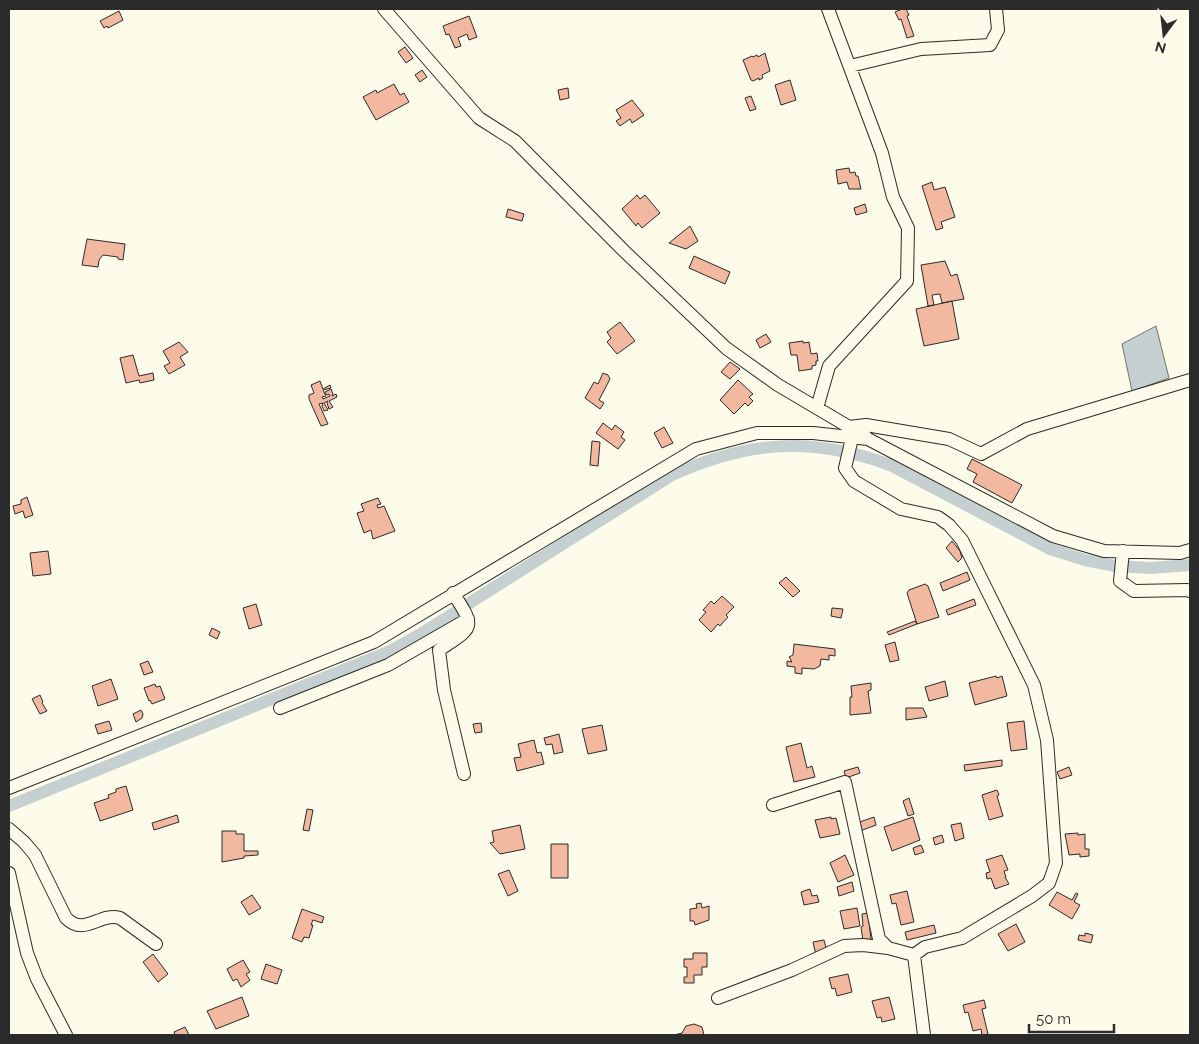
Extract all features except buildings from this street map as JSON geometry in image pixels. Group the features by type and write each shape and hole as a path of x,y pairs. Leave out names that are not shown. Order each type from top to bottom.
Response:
{"street":[{"path":"384,9 479,118 515,141 624,251 726,348 778,385 817,408 851,433"},
{"path":"817,408 829,366 908,280 908,228 893,197 882,154 828,9"},
{"path":"850,66 921,49 990,45 998,30 996,9"},
{"path":"851,433 866,425 948,439 980,454 1027,429 1190,380"},
{"path":"9,788 374,642 696,449 757,433 851,433 868,438 1053,536 1104,551 1180,553 1190,550"},
{"path":"718,998 792,970 844,946 863,945 888,948 914,955 925,948 962,938 1032,896 1049,883 1056,863 1047,740 1034,685 962,540 949,525 938,517 901,509 854,481 845,468 851,433"},
{"path":"1122,551 1120,581 1134,591 1190,591"},
{"path":"454,594 468,617 469,623 467,630 439,650 444,690 464,774"},
{"path":"280,708 388,666 468,617"},
{"path":"773,805 845,782 879,939 888,948"},
{"path":"9,829 35,855 66,918 71,923 77,926 85,926 108,916 114,916 120,918 156,944"},
{"path":"9,873 27,953 37,979 66,1035"},
{"path":"914,955 924,1035"}],"shaded area":[{"path":"1156,326 1169,378 1132,391 1122,344"}],"waterway":[{"path":"9,806 390,651 419,635 672,475 727,455 754,449 806,446 861,456 890,465 1050,549 1085,560 1115,566 1151,568 1190,565"}]}
